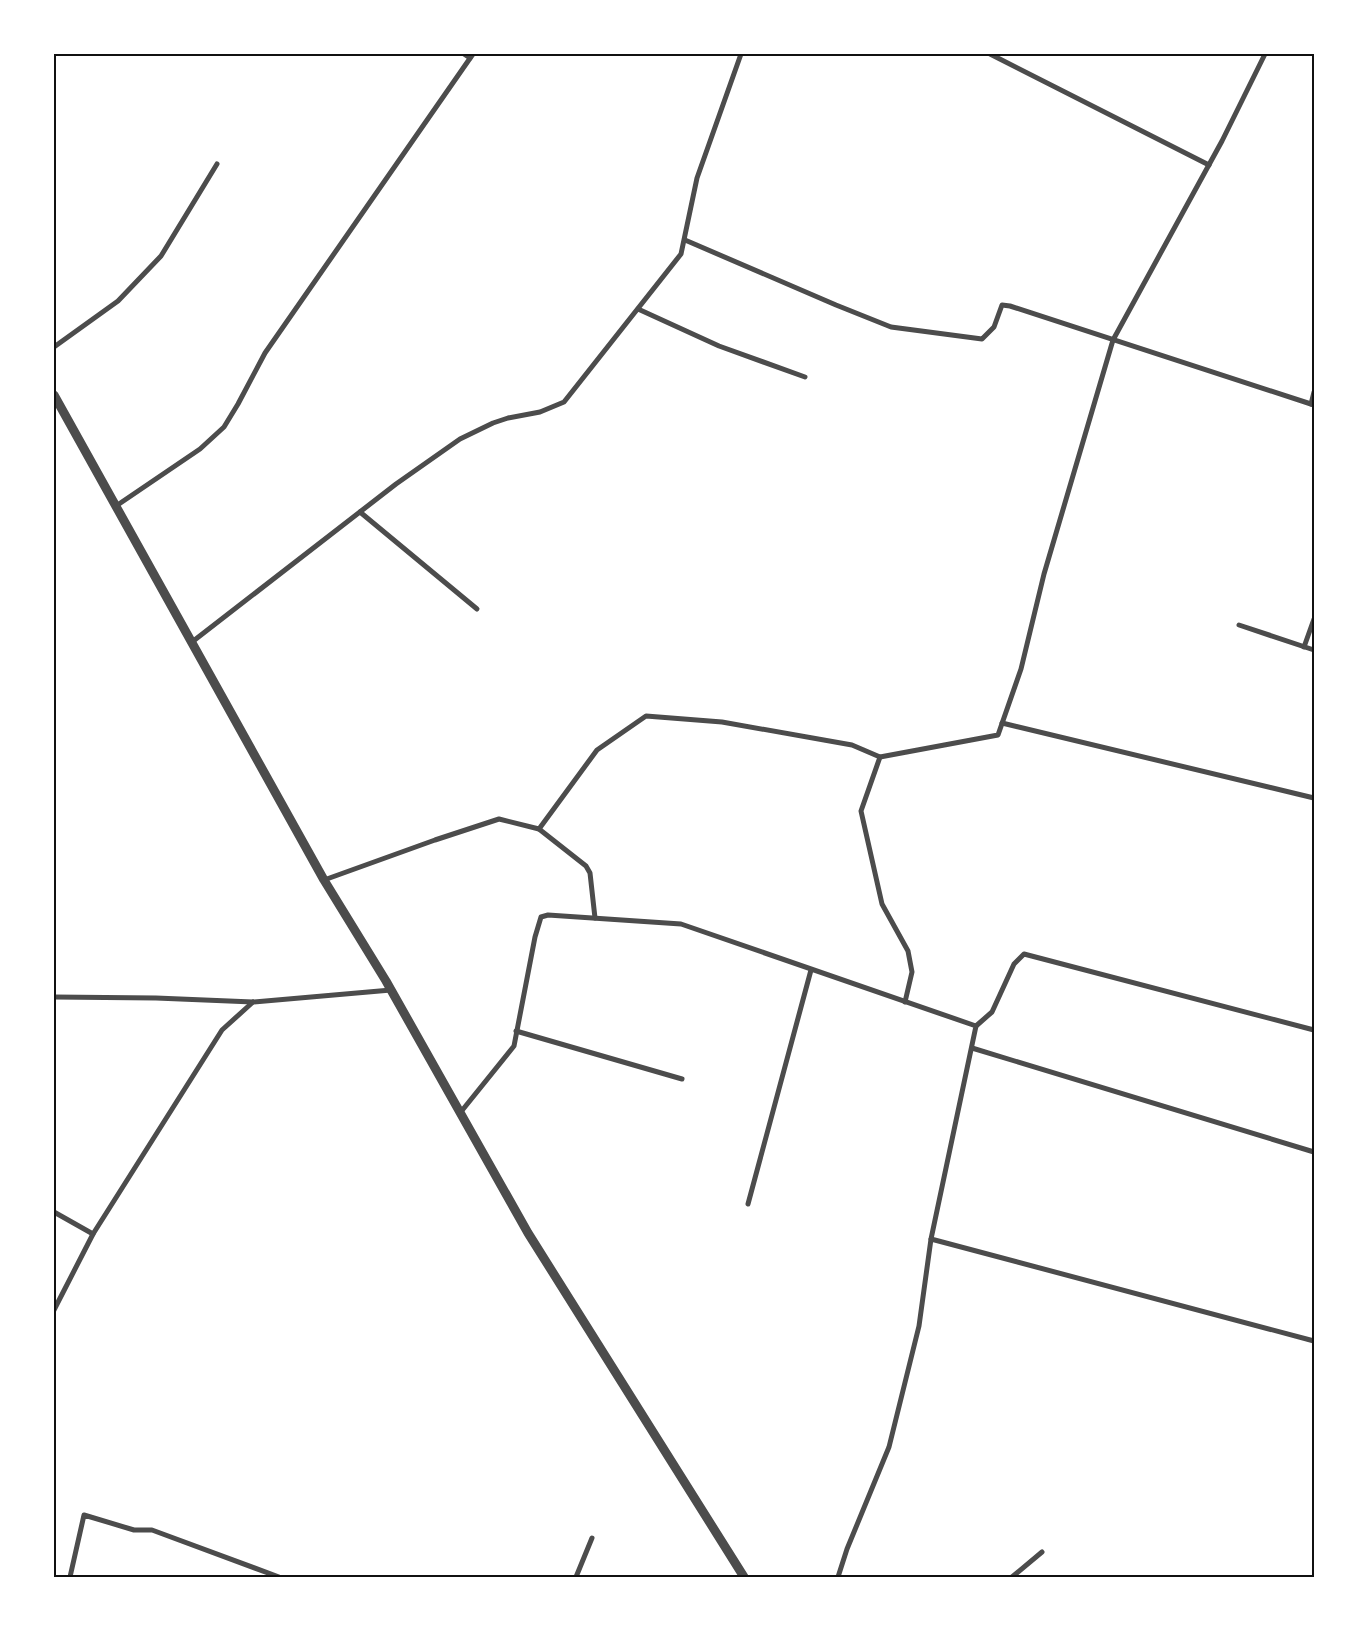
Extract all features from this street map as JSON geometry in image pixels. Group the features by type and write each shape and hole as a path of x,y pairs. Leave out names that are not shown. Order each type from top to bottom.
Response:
{"street":[{"path":"116,506 200,449 224,427 265,353 472,56 464,54"},
{"path":"192,642 396,484 460,439 493,422 540,412 564,402 681,254 697,178 741,54"},
{"path":"990,54 1209,165"},
{"path":"539,830 597,750 646,716 731,724 852,745 880,757 998,735 1021,669 1044,574 1113,340 1209,165 1265,54"},
{"path":"54,347 118,302 161,256 217,164"},
{"path":"685,240 891,326 982,338 994,327 1002,305 1010,306 1312,405 1314,392"},
{"path":"638,309 719,346 805,377"},
{"path":"54,395 324,880 391,990 528,1233 744,1577"},
{"path":"360,512 477,609"},
{"path":"1304,647 1314,619"},
{"path":"1239,625 1314,650"},
{"path":"1002,723 1314,798"},
{"path":"880,757 862,811 882,904 908,951 912,972 905,1002"},
{"path":"324,880 499,819 539,830 586,866 590,873 596,918"},
{"path":"460,1113 514,1046 535,937 541,917 548,914 681,924 976,1026"},
{"path":"838,1577 847,1549 889,1447 919,1326 931,1239 976,1026 992,1012 1014,964 1024,954 1314,1030"},
{"path":"748,1204 811,970"},
{"path":"54,997 156,998 253,1002 391,990"},
{"path":"54,1310 93,1234 222,1030 253,1002"},
{"path":"516,1031 682,1079"},
{"path":"972,1048 1314,1152"},
{"path":"54,1212 93,1234"},
{"path":"931,1239 1314,1341"},
{"path":"70,1577 84,1515 134,1530 152,1530 279,1577"},
{"path":"576,1577 592,1538"},
{"path":"1012,1577 1042,1552"}]}
